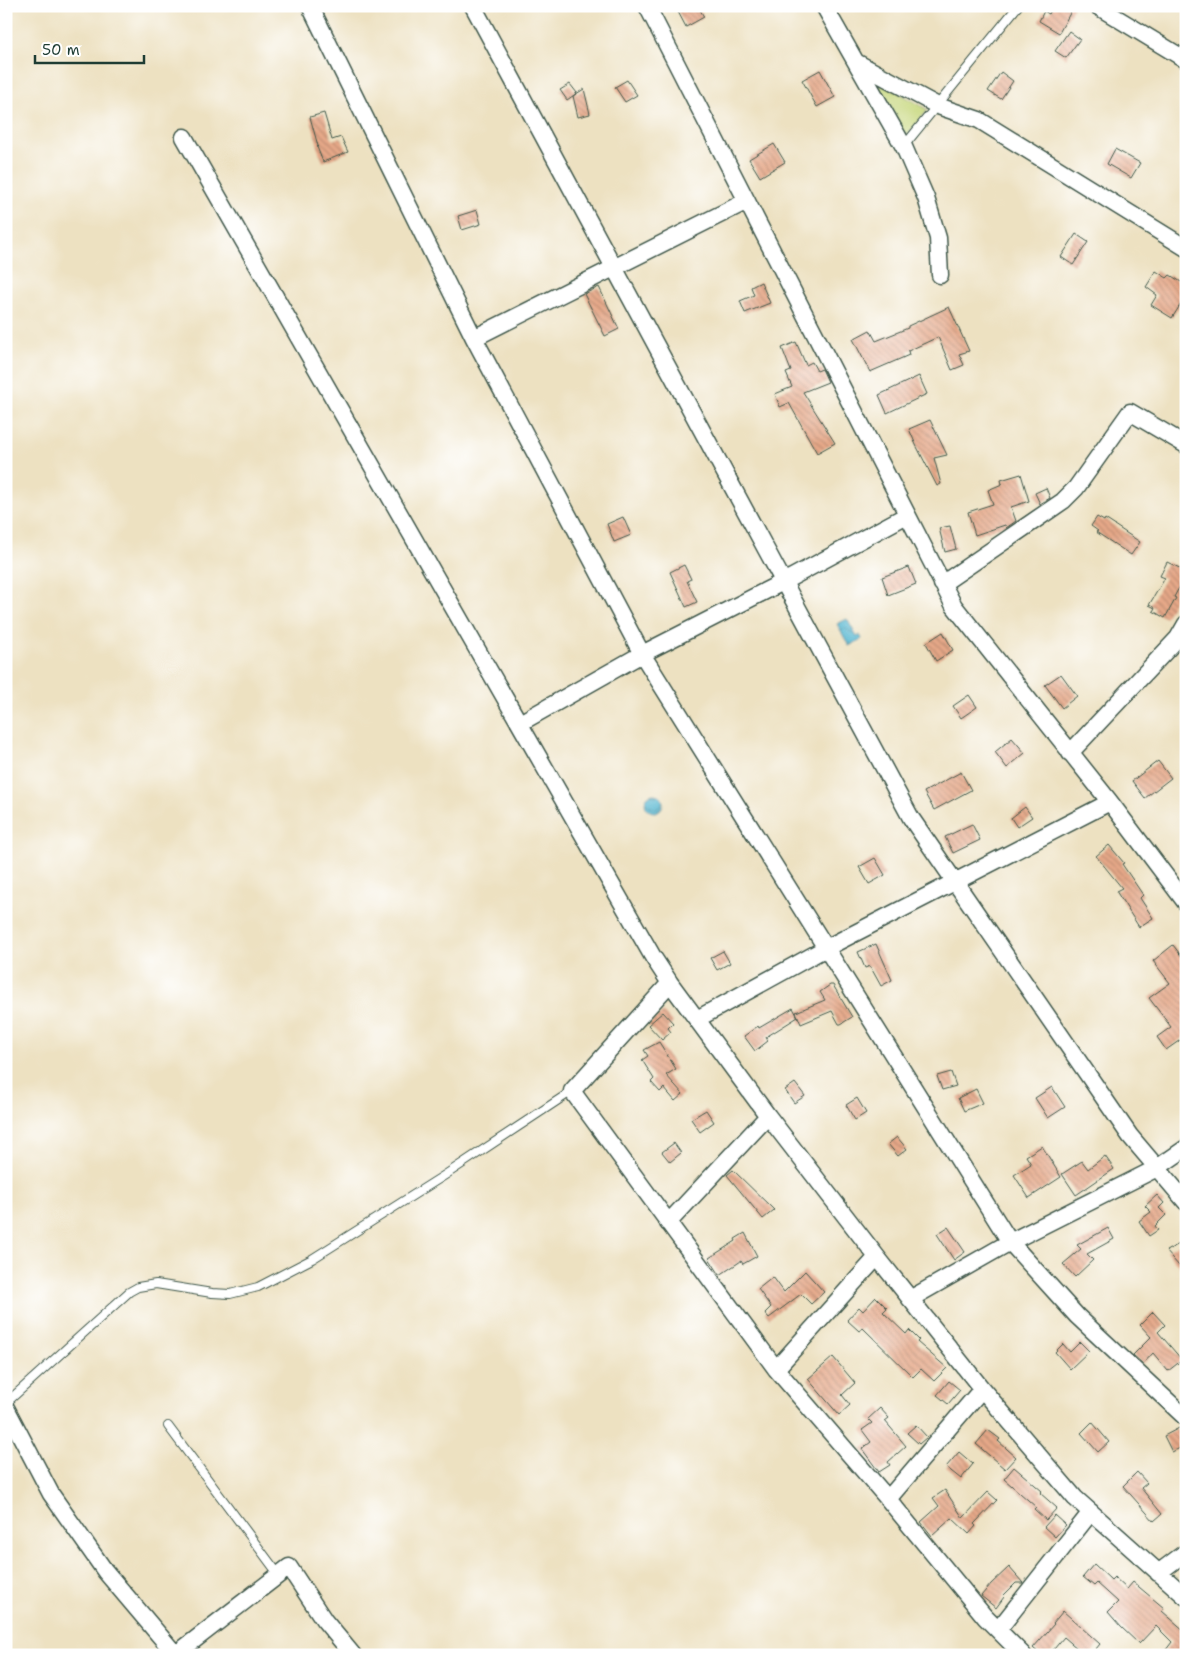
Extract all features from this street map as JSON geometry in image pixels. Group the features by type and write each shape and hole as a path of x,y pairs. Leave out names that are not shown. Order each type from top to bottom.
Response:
{"street":[{"path":"310,6 474,338 642,654 1010,1242 1077,1316 1186,1418"},
{"path":"473,6 911,818 1130,1136 1186,1202"},
{"path":"647,6 954,606 1110,802 1186,902"},
{"path":"824,6 904,147 926,198 938,238 940,275"},
{"path":"1097,6 1184,53"},
{"path":"856,62 938,106 978,120 1186,248"},
{"path":"184,136 670,983 768,1116 982,1389 1075,1498 1186,1597"},
{"path":"474,338 747,201"},
{"path":"942,584 1063,501 1076,488 1130,412 1186,445"},
{"path":"520,723 642,654 783,582 907,515"},
{"path":"1070,753 1183,635"},
{"path":"697,1019 826,948 1110,802"},
{"path":"670,983 572,1091 776,1369 888,1499 984,1616 1023,1655"},
{"path":"668,1223 768,1116"},
{"path":"910,1299 1010,1242 1157,1168 1186,1148"},
{"path":"776,1369 877,1257"},
{"path":"888,1499 982,1389"},
{"path":"6,1408 51,1494 105,1571 176,1655 289,1567 324,1620 353,1655"},
{"path":"998,1630 1091,1512"},
{"path":"1158,1573 1186,1552"}],"lane":[{"path":"904,147 1018,6"},
{"path":"6,1403 128,1292 142,1286 156,1284 230,1294 258,1287 312,1260 572,1091"},
{"path":"168,1426 279,1576"}],"green space":[{"path":"874,78 928,110 906,136"}],"water":[{"path":"847,619 857,637 860,635 862,639 849,646 837,624"},
{"path":"654,794 660,797 663,803 660,809 654,812 648,809 645,803 648,797"}],"building":[{"path":"675,6 698,6 704,17 686,27"},
{"path":"1053,6 1074,6 1059,33 1039,21 1044,11 1049,14"},
{"path":"1069,31 1080,39 1066,58 1055,51"},
{"path":"820,70 835,97 817,107 802,80"},
{"path":"1001,72 1013,81 1001,99 988,91"},
{"path":"627,80 637,95 625,102 615,87"},
{"path":"570,84 577,93 567,100 560,90"},
{"path":"584,89 590,114 578,117 573,96"},
{"path":"324,113 332,140 341,137 348,152 323,162 317,147 310,117"},
{"path":"774,144 785,162 760,177 749,159"},
{"path":"1115,149 1140,163 1131,178 1107,164"},
{"path":"477,210 481,224 462,230 458,216"},
{"path":"1076,234 1088,242 1073,265 1061,257"},
{"path":"1156,271 1167,278 1170,275 1186,285 1186,296 1172,318 1151,305 1157,295 1146,287"},
{"path":"761,282 770,303 745,313 740,301 754,295 751,287"},
{"path":"599,287 619,329 605,336 584,294"},
{"path":"949,307 969,351 959,354 964,365 952,370 938,337 908,351 909,355 870,372 853,339 870,330 876,341 908,328 908,326"},
{"path":"796,342 806,365 812,362 817,371 822,369 828,382 803,392 835,443 817,453 789,403 780,407 775,394 792,387 786,373 791,371 782,348"},
{"path":"919,376 927,394 887,413 879,395"},
{"path":"930,420 947,455 934,458 941,484 937,486 909,429"},
{"path":"1021,474 1029,501 1011,507 1016,521 1006,528 1005,525 975,535 968,512 993,504 988,490 1002,484 1001,480"},
{"path":"1046,488 1050,498 1040,504 1035,493"},
{"path":"623,517 631,535 614,542 607,524"},
{"path":"1097,517 1104,521 1105,519 1140,542 1131,555 1096,532 1098,531 1091,526"},
{"path":"950,526 956,549 945,552 939,528"},
{"path":"1167,562 1186,571 1186,575 1165,618 1153,611 1155,608 1149,605 1165,578 1160,576"},
{"path":"684,565 691,579 687,581 697,602 686,607 670,572"},
{"path":"909,567 916,584 888,595 882,577"},
{"path":"943,632 953,650 936,661 926,643"},
{"path":"1061,674 1077,696 1062,708 1045,685"},
{"path":"969,695 977,707 961,718 953,706"},
{"path":"1012,738 1025,753 1007,768 995,752"},
{"path":"1158,761 1171,778 1145,798 1132,781"},
{"path":"961,772 971,790 934,810 924,792"},
{"path":"1025,807 1032,817 1017,827 1011,818"},
{"path":"972,824 980,840 953,853 945,837"},
{"path":"1109,845 1124,863 1122,864 1143,895 1140,898 1153,918 1139,927 1116,891 1122,888 1096,856"},
{"path":"875,858 885,875 869,884 859,867"},
{"path":"876,944 892,980 881,986 870,966 865,968 858,952"},
{"path":"1173,945 1186,962 1186,1036 1166,1050 1157,1037 1171,1027 1149,998 1170,983 1153,961"},
{"path":"723,951 730,963 717,970 710,958"},
{"path":"833,985 852,1017 839,1024 832,1011 801,1024 796,1012 825,1000 820,992"},
{"path":"793,1008 798,1017 766,1037 768,1041 755,1051 744,1036 758,1026 759,1028"},
{"path":"663,1012 673,1023 668,1028 671,1032 662,1040 648,1025"},
{"path":"659,1042 676,1069 666,1075 683,1094 675,1101 664,1088 660,1092 651,1082 654,1079 642,1060 648,1056 644,1050"},
{"path":"951,1072 956,1086 942,1090 937,1076"},
{"path":"795,1083 805,1096 794,1103 785,1090"},
{"path":"1052,1087 1065,1107 1048,1118 1035,1098"},
{"path":"976,1089 983,1103 964,1111 958,1098"},
{"path":"857,1098 866,1113 855,1120 846,1105"},
{"path":"706,1110 714,1122 700,1132 691,1119"},
{"path":"897,1137 907,1149 898,1156 888,1144"},
{"path":"674,1143 681,1153 670,1162 662,1152"},
{"path":"1042,1146 1061,1177 1029,1198 1014,1175 1031,1164 1026,1156"},
{"path":"1105,1156 1114,1169 1076,1195 1062,1174 1082,1161 1088,1169"},
{"path":"733,1170 774,1210 763,1219 727,1175"},
{"path":"1157,1195 1164,1203 1159,1208 1166,1215 1155,1226 1158,1230 1149,1236 1139,1221 1151,1212 1145,1206"},
{"path":"948,1227 965,1252 954,1260 937,1234"},
{"path":"1108,1228 1114,1239 1087,1254 1093,1260 1075,1277 1063,1264 1081,1249 1077,1245"},
{"path":"745,1233 757,1256 743,1264 741,1261 720,1275 709,1258"},
{"path":"1181,1243 1186,1254 1186,1274 1166,1251"},
{"path":"805,1271 824,1292 811,1304 801,1294 769,1318 765,1313 771,1307 758,1289 773,1277 784,1292"},
{"path":"876,1297 887,1308 883,1312 906,1334 909,1330 919,1340 917,1342 947,1368 934,1381 921,1369 913,1377 863,1328 859,1331 847,1320 859,1307 863,1311"},
{"path":"1153,1312 1165,1325 1158,1332 1182,1360 1168,1371 1153,1353 1143,1364 1133,1355 1151,1337 1140,1325"},
{"path":"1080,1342 1089,1351 1070,1369 1055,1352 1063,1344 1070,1352"},
{"path":"833,1357 855,1383 842,1395 850,1405 839,1415 808,1379"},
{"path":"949,1381 960,1390 948,1404 937,1395"},
{"path":"880,1408 889,1418 885,1421 906,1446 888,1462 890,1465 879,1472 862,1449 871,1442 862,1430 872,1423 868,1419"},
{"path":"1092,1422 1109,1442 1098,1452 1081,1433"},
{"path":"916,1425 927,1437 919,1444 907,1433"},
{"path":"1181,1427 1186,1435 1186,1445 1172,1452 1164,1436"},
{"path":"988,1430 1000,1439 998,1441 1016,1457 1005,1469 976,1444"},
{"path":"959,1452 973,1464 961,1479 946,1467"},
{"path":"1014,1467 1042,1491 1040,1493 1057,1508 1046,1520 1034,1509 1036,1507 1004,1479"},
{"path":"1137,1472 1147,1483 1141,1488 1162,1514 1154,1521 1123,1486"},
{"path":"945,1490 963,1518 988,1492 997,1500 974,1524 976,1526 969,1534 952,1518 932,1536 921,1522 939,1506 933,1498"},
{"path":"1055,1515 1066,1525 1055,1537 1044,1527"},
{"path":"1094,1564 1111,1580 1114,1577 1127,1589 1133,1582 1164,1608 1162,1611 1186,1632 1186,1647 1179,1655 1162,1655 1172,1642 1156,1626 1139,1644 1121,1627 1108,1612 1118,1602 1097,1583 1094,1586 1083,1577"},
{"path":"1009,1567 1023,1583 1016,1583 1003,1596 996,1608 981,1596"},
{"path":"1063,1611 1100,1644 1091,1655 1085,1655 1064,1637 1049,1655 1041,1655 1033,1648"}]}
